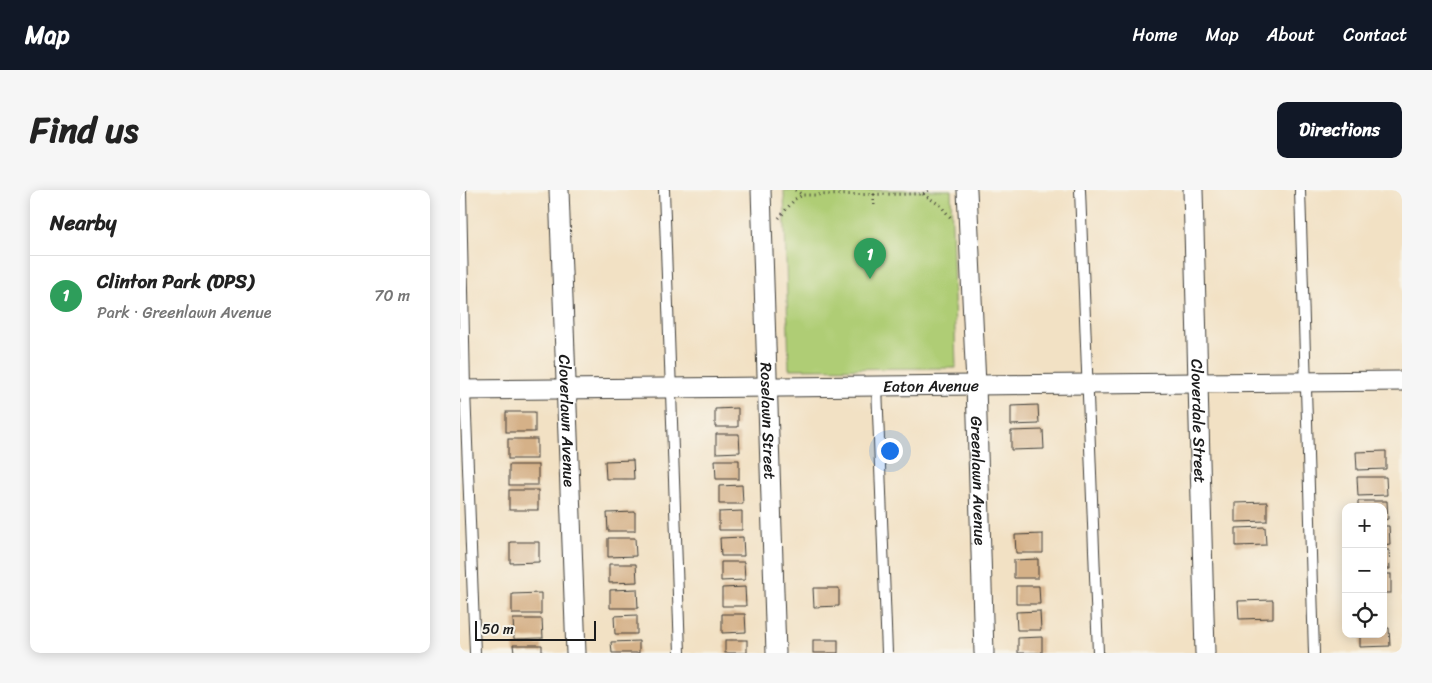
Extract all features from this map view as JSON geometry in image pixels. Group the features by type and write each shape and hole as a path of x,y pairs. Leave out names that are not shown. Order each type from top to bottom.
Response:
{"street":[{"name":"Cloverlawn Avenue","path":"559,190 576,653"},
{"name":"Roselawn Street","path":"760,190 776,653"},
{"name":"Greenlawn Avenue","path":"967,190 976,385 984,653"},
{"name":"Cloverdale Street","path":"1193,190 1205,653"},
{"name":"Eaton Avenue","path":"463,390 1402,381"}],"lane":[{"path":"461,190 463,390 475,653"},
{"path":"664,190 680,653"},
{"path":"1080,190 1098,653"},
{"path":"1300,190 1314,653"},
{"path":"877,386 887,653"}],"path":[{"path":"795,190 803,194"},
{"path":"923,194 929,190"},
{"path":"778,220 796,199 803,194 826,192 874,194 904,192 923,194 940,205 952,218"},
{"path":"874,194 874,205"}],"green space":[{"path":"784,190 951,190 956,368 789,369"}],"building":[{"path":"1038,405 1039,424 1011,425 1011,406"},
{"path":"738,408 738,427 715,427 715,409"},
{"path":"506,412 535,412 535,432 506,432"},
{"path":"1043,430 1044,449 1011,450 1011,431"},
{"path":"716,434 739,434 740,452 716,453"},
{"path":"508,439 537,439 537,459 508,459"},
{"path":"1386,451 1386,469 1357,470 1356,452"},
{"path":"633,460 634,479 606,479 605,461"},
{"path":"715,460 739,460 739,479 716,479"},
{"path":"509,465 538,465 538,485 509,485"},
{"path":"1357,477 1386,477 1387,495 1358,496"},
{"path":"742,485 743,504 719,504 719,486"},
{"path":"509,490 538,490 538,510 509,510"},
{"path":"1358,501 1387,501 1388,519 1387,503 1358,503"},
{"path":"1267,502 1267,521 1235,522 1235,503"},
{"path":"742,511 742,530 719,530 719,512"},
{"path":"635,512 635,531 608,531 607,513"},
{"path":"1387,526 1389,526 1390,544 1387,544"},
{"path":"1265,527 1266,545 1236,546 1236,528"},
{"path":"1043,534 1043,553 1016,553 1015,535"},
{"path":"743,537 744,556 721,556 720,538"},
{"path":"608,538 635,538 636,556 608,557"},
{"path":"510,542 539,542 539,562 510,563"},
{"path":"1387,550 1389,550 1390,569 1387,569"},
{"path":"1038,559 1038,578 1014,578 1014,560"},
{"path":"721,562 744,562 745,580 721,581"},
{"path":"609,564 636,564 637,582 609,583"},
{"path":"1387,574 1391,574 1391,593 1387,593"},
{"path":"1016,586 1039,586 1040,604 1016,604"},
{"path":"745,587 746,606 722,606 722,588"},
{"path":"813,588 839,588 839,606 814,607"},
{"path":"637,589 638,608 610,608 610,590"},
{"path":"541,593 541,614 512,614 512,594"},
{"path":"1273,600 1273,618 1239,619 1238,601"},
{"path":"1040,611 1041,630 1017,630 1016,612"},
{"path":"722,614 745,614 746,632 722,633"},
{"path":"637,615 637,634 615,634 614,616"},
{"path":"513,619 542,619 543,638 514,639"},
{"path":"1387,628 1389,628 1390,646 1360,647 1360,638 1387,638"},
{"path":"1042,637 1042,653 1018,653 1018,638"},
{"path":"725,640 747,640 747,653 725,653"},
{"path":"813,640 838,640 838,653 813,653"},
{"path":"639,641 639,653 612,653 611,642"},
{"path":"513,645 542,645 542,653 514,653"}],"place":[{"name":"Clinton Park (DPS)","path":"870,279"}]}
